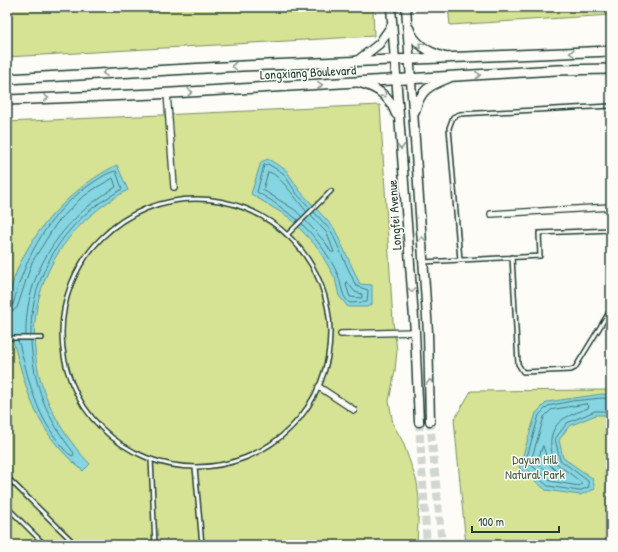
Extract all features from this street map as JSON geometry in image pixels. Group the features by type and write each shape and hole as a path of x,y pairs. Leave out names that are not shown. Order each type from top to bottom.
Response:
{"main road":[{"name":"Longfei Avenue","path":"391,7 415,332 419,422"},
{"name":"Longfei Avenue","path":"406,7 429,345 430,421"},
{"path":"407,19 410,31 420,44 428,51 448,57"},
{"path":"357,61 380,44 392,24"},
{"name":"Longxiang Boulevard","path":"7,78 394,59 611,51"},
{"name":"Longxiang Boulevard","path":"7,100 167,93 556,70 611,69"},
{"path":"413,118 419,99 425,90 451,77"},
{"path":"357,82 378,89 385,95 391,102 399,122"}],"street":[{"path":"167,93 174,187"},
{"path":"491,214 611,207"},
{"path":"341,334 415,332"},
{"path":"319,387 354,410"}],"lane":[{"path":"460,260 449,128 454,117 460,114 611,106"},
{"path":"287,234 331,191"},
{"path":"209,199 241,206 261,215 287,234 302,251 314,270 323,290 329,311 330,344 327,366 319,387 309,407 295,425 269,446 239,461 217,466 195,467 172,465 151,459 121,444 104,430 83,404 68,374 63,352 63,316 67,295 80,265 100,239 126,218 156,205 177,200 209,199"},
{"path":"423,262 540,256 539,233 611,230"},
{"path":"512,258 518,364 523,372 571,370 575,368 611,309"},
{"path":"7,338 42,338"},
{"path":"151,459 155,545"},
{"path":"195,467 202,545"},
{"path":"7,477 74,543 73,545"},
{"path":"7,507 45,545"}],"green space":[{"path":"7,7 373,7 374,36 7,57"},
{"path":"448,7 611,7 611,15 450,25"},
{"path":"380,105 393,322 397,350 395,371 389,401 393,424 403,442 417,482 419,500 417,545 7,545 7,122"},
{"name":"Dayun Hill Natural Park","path":"611,390 611,545 466,545 454,420 471,391"}],"water":[{"path":"268,159 286,170 300,191 334,228 360,284 372,285 372,304 367,307 348,307 339,296 335,278 318,248 290,218 251,194 261,162"},
{"path":"117,165 128,190 91,215 63,245 45,279 36,316 35,354 44,392 63,429 90,464 83,471 65,454 51,437 40,420 32,402 25,384 7,321 9,297 16,273 27,250 41,229 58,209 76,192 96,177"},
{"path":"602,394 611,395 611,415 596,415 569,426 559,440 563,458 592,478 595,489 580,495 546,490 519,468 536,413 547,402"}],"tunnel":[{"path":"430,421 442,545"},
{"path":"419,422 427,545"}]}
